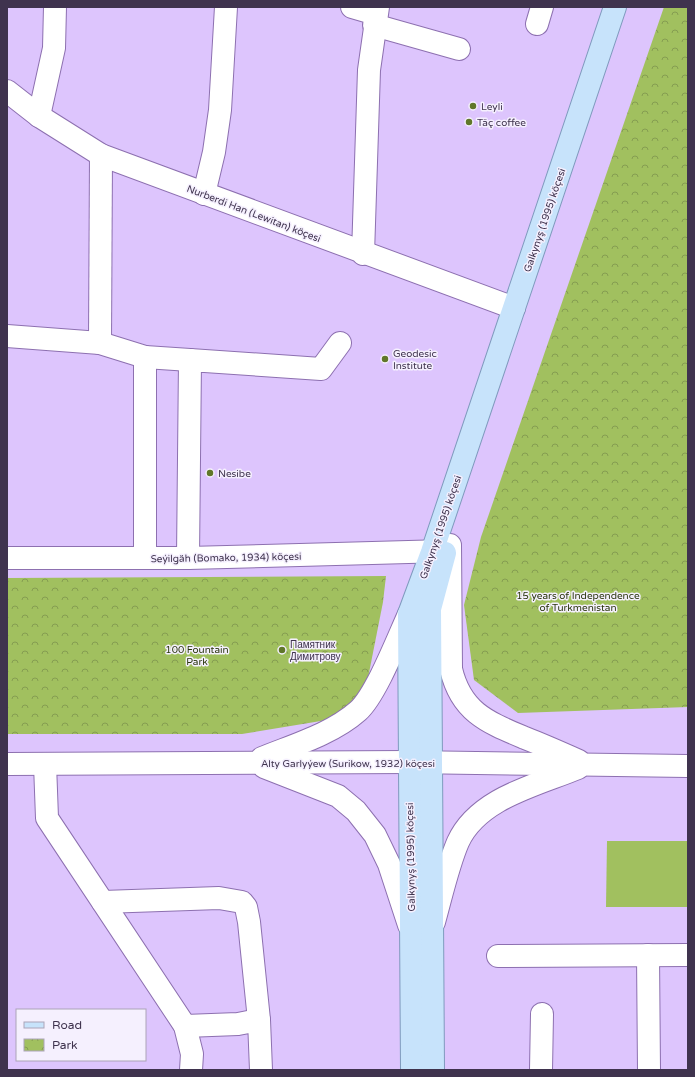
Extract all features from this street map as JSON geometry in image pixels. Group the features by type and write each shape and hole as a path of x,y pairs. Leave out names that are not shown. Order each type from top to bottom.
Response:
{"main road":[{"name":"Galkynyş (1995) köçesi","path":"420,762 430,609 442,547 514,308 615,7"},
{"name":"Galkynyş (1995) köçesi","path":"412,1070 421,930 420,762 409,614 442,547 522,331 630,7"},
{"name":"Galkynyş (1995) köçesi","path":"421,930 433,1070"}],"street":[{"path":"39,116 54,48 55,7"},
{"path":"204,194 214,152 220,110 226,7"},
{"path":"352,7 376,15 459,49"},
{"path":"363,254 369,70 376,15"},
{"name":"Nurberdi Han (Lewitan) köçesi","path":"7,91 39,116 100,155 363,254 514,308"},
{"path":"100,155 100,342"},
{"path":"7,336 100,342 145,356 321,369 340,343"},
{"path":"145,356 145,558"},
{"path":"188,558 190,360"},
{"path":"442,547 451,669 454,684 461,696 471,709 483,719 505,730 587,764"},
{"name":"Seýilgäh (Bomako, 1934) köçesi","path":"7,558 188,558 442,547"},
{"path":"252,763 341,723 359,710 376,685 409,614"},
{"name":"Alty Garlyýew (Surikow, 1932) köçesi","path":"7,764 420,762 688,766"},
{"path":"252,763 338,796 356,811 375,835 421,930"},
{"path":"45,764 47,818 185,1026 192,1054 191,1070"},
{"path":"421,930 458,843 465,829 476,816 498,802 520,791 587,764"},
{"path":"103,902 219,898 242,902 246,907 249,922 259,1020 261,1070"},
{"path":"648,955 649,1070"},
{"path":"498,956 688,955"},
{"path":"541,1070 542,1014"},
{"path":"185,1026 238,1024 259,1020"}],"green space":[{"name":"15 years of Independence of Turkmenistan","path":"664,7 688,7 688,707 518,713 474,680 464,605 481,537"},
{"name":"100 Fountain Park","path":"386,576 383,602 368,678 350,708 339,718 242,734 7,734 7,578"},
{"path":"607,841 688,841 688,907 606,907"}],"place":[{"name":"Leyli","path":"473,106"},
{"name":"Täç coffee","path":"469,122"},
{"name":"Geodesic Institute","path":"385,359"},
{"name":"Nesibe","path":"210,473"},
{"name":"Памятник Димитрову","path":"282,650"}]}
